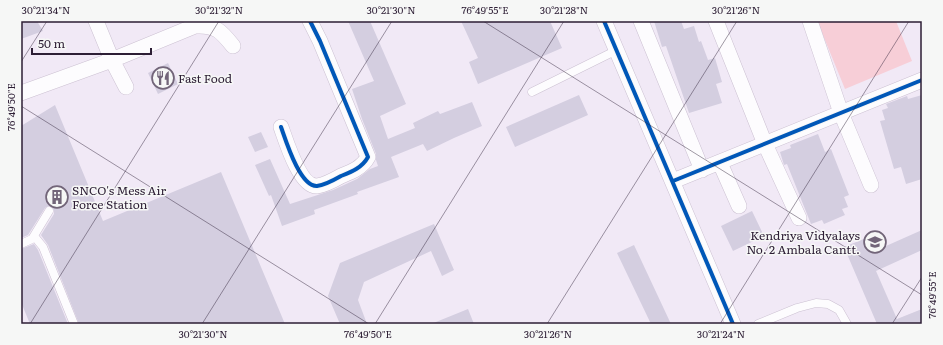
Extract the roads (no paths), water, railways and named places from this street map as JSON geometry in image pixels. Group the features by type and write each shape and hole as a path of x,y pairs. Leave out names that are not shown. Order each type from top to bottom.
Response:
{"street":[{"path":"96,21 112,60 126,87"},
{"path":"281,127 298,168 307,182 316,186 355,170 364,163 368,157 320,41 310,21"},
{"path":"604,21 733,324"},
{"path":"641,21 702,170"},
{"path":"716,21 765,144 799,218"},
{"path":"810,21 841,113 871,185"},
{"path":"22,90 112,60 179,26 202,23 213,27 224,35 233,46"},
{"path":"673,181 922,80"},
{"path":"720,163 739,206"}],"lane":[{"path":"532,92 617,50"},
{"path":"21,244 32,239 49,211"},
{"path":"34,236 43,247 74,324"},
{"path":"758,324 816,302 828,304 839,310 847,324"}],"place":[{"name":"Fast Food","path":"163,78"},
{"name":"SNCO's Mess Air Force Station","path":"57,197"},
{"name":"Kendriya Vidyalays No. 2 Ambala Cantt.","path":"875,242"}]}
